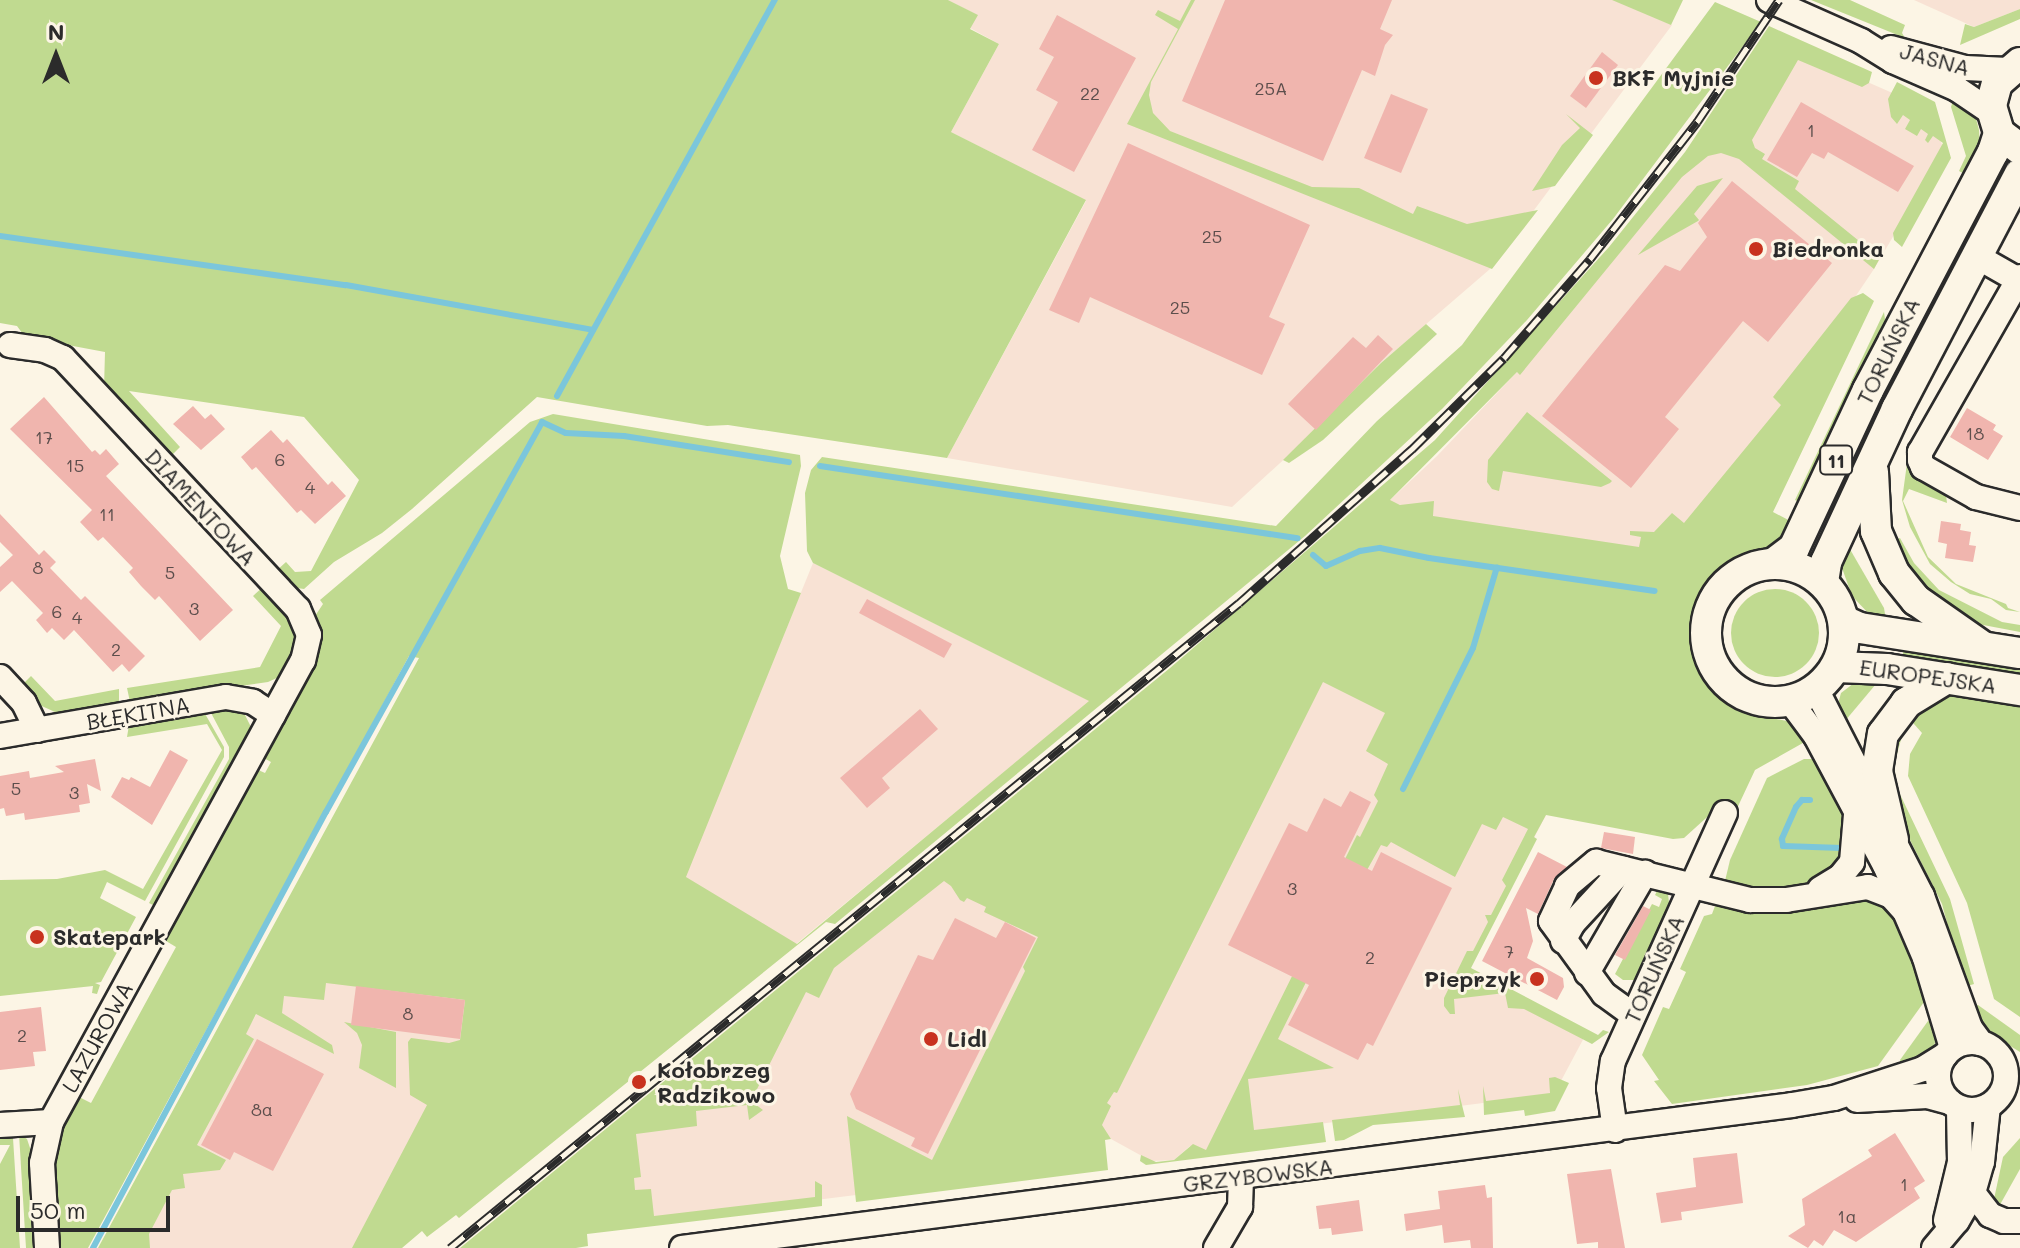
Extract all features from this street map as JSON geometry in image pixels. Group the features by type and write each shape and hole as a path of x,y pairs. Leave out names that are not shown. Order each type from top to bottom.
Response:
{"main road":[{"name":"11","path":"2003,131 1994,89 2014,67"},
{"name":"TORUŃSKA","path":"1773,564 1794,548 1889,348 2003,131"},
{"name":"TORUŃSKA","path":"1823,582 1826,562 1878,449 2020,174"},
{"path":"1878,449 1871,489 1873,509 1881,546 1894,573 1916,600 1983,647"},
{"name":"11","path":"1773,564 1744,571 1720,591 1709,611 1706,641 1717,670 1738,691 1759,700 1814,685"},
{"path":"1773,564 1804,570 1823,582 1836,600 1844,621 1844,645 1814,685"},
{"name":"EUROPEJSKA","path":"1844,621 1860,628 2020,653"},
{"name":"EUROPEJSKA","path":"1814,685 1855,665 2020,690"},
{"path":"1893,840 1877,771 1883,734 1906,703 1947,678"}],"street":[{"name":"JASNA","path":"1769,0 1957,89 2003,131"},
{"name":"JASNA","path":"1861,41 1965,68 2014,67"},
{"path":"1976,256 2019,278 1920,452 1923,467 1976,497 2020,508"},
{"name":"DIAMENTOWA","path":"10,345 45,350 63,358 304,617 309,645 273,715"},
{"path":"0,677 24,703 37,730"},
{"path":"1814,685 1816,736 1907,914 1934,982 1948,1052 1938,1080 1954,1105 1960,1162 1938,1241"},
{"path":"1814,685 1922,896 1970,1028 1981,1043"},
{"name":"BŁĘKITNA","path":"0,736 226,697 253,702 273,715"},
{"name":"LAZUROWA","path":"47,1248 42,1163 51,1122 273,715"},
{"path":"1806,896 1840,877 1852,862 1856,812"},
{"name":"TORUŃSKA","path":"1615,1130 1610,1075 1633,1015 1725,813"},
{"path":"1633,1015 1604,994 1551,921 1567,886 1596,862 1750,900 1868,887 1891,896 1907,914"},
{"path":"1587,973 1634,871"},
{"path":"1938,1241 1957,1221 1973,1193 2004,1094 2011,1059 1981,1043 1966,1042 1948,1052"},
{"name":"GRZYBOWSKA","path":"682,1248 860,1237 1241,1178 1615,1130 1834,1098 1923,1069 1948,1052"},
{"path":"1954,1105 1971,1110 2004,1094"},
{"name":"GRZYBOWSKA","path":"1834,1098 1859,1101 1927,1096 1954,1105"},
{"path":"0,1125 51,1122"},
{"path":"1216,1248 1240,1207 1241,1178"},
{"path":"1973,1193 1990,1215 2004,1221 2020,1221"}],"shaded area":[{"path":"948,0 1614,0 1672,25 1490,269 1381,363 1316,430 1232,507 947,458 1086,201 951,132 999,44 970,28 977,15"},
{"path":"1914,0 2020,0 2020,9 1974,27"},
{"path":"1783,45 1929,109 1944,150 1874,269 1713,508 1640,551 1441,519 1389,501 1437,456 1556,331"},
{"path":"813,563 1090,701 796,944 685,877"},
{"path":"1322,673 1430,725 1546,815 1466,969 1586,1034 1554,1094 1218,1137 1209,1153 1190,1146 1174,1160 1151,1161 1111,1139 1095,1122"},
{"name":"Lidl","path":"955,856 1087,863 928,1186 578,1230 637,1114"},
{"path":"285,965 497,995 358,1248 141,1248 245,1034"}],"green space":[{"path":"0,0 948,0 978,15 970,29 999,44 951,132 1086,200 947,458 728,425 707,426 537,397 382,533 334,562 304,589 297,588 291,582 288,585 275,572 286,562 295,572 311,571 359,480 304,417 129,391 180,447 169,458 104,388 105,352 25,337 17,326 0,323"},
{"path":"1191,0 1195,0 1151,82 1149,95 1153,113 1170,131 1312,187 1359,188 1413,214 1417,206 1467,224 1538,210 1492,269 1127,124 1178,29 1155,15 1158,10 1180,21"},
{"path":"1612,0 1683,0 1671,25"},
{"path":"1811,0 1850,0 1905,25 1902,33 1905,38"},
{"path":"1715,2 1761,22 1613,219 1527,320 1442,409 1305,536 835,924 826,922 459,1218 456,1215 427,1237 422,1231 402,1248 352,1248 427,1105 410,1095 408,1042 411,1038 449,1043 460,1040 465,1000 326,983 324,1000 284,996 282,1013 332,1045 334,1054 256,1014 246,1034 254,1039 197,1145 226,1160 220,1170 183,1174 185,1188 172,1190 149,1234 150,1248 98,1248 419,658 409,656 88,1248 56,1248 53,1143 75,1095 91,1103 176,947 161,938 256,769 265,773 271,762 262,757 318,650 320,632 315,616 323,604 320,600 530,422 553,414 800,455 801,466 780,556 788,589 801,593 686,877 797,944 1089,701 813,563 807,551 805,493 811,470 822,457 1276,526 1377,421 1462,345"},
{"path":"2020,9 2020,19 1960,45 1965,24 1974,27"},
{"path":"1769,26 1872,72 1869,83 1862,87 1798,60 1752,140 1755,148 1765,154 1762,159 1799,181 1795,189 1880,258 1874,269 1739,159 1721,153 1708,156 1682,177 1520,375 1517,372 1390,500 1400,505 1434,501 1433,516 1639,547 1641,537 1630,535 1630,531 1654,532 1672,513 1684,523 1781,405 1773,397 1851,298 1863,293 1874,301 1773,512 1794,523 1775,545 1735,557 1718,570 1701,590 1690,625 1692,650 1699,670 1722,698 1751,714 1787,721 1810,739 1755,770 1733,817 1716,809 1684,838 1673,839 1546,815 1534,837 1537,839 1471,968 1598,1035 1603,1030 1609,1032 1592,1044 1524,1009 1508,1008 1505,993 1454,999 1455,1014 1450,1014 1444,1006 1444,998 1467,951 1473,951 1488,922 1485,915 1491,915 1506,886 1502,880 1528,829 1503,817 1496,830 1482,824 1455,877 1391,842 1387,847 1381,845 1357,888 1353,887 1278,1039 1334,1068 1248,1079 1254,1130 1323,1122 1326,1142 1146,1165 1140,1161 1141,1155 1156,1162 1174,1160 1193,1144 1206,1150 1303,954 1299,951 1357,835 1360,837 1378,801 1374,795 1388,764 1366,751 1385,713 1323,682 1117,1093 1114,1092 1107,1103 1111,1106 1102,1125 1111,1139 1105,1140 1108,1170 856,1202 847,1116 932,1160 1025,971 1023,967 1038,937 984,912 986,907 967,898 964,902 960,900 944,881 834,968 819,998 806,992 751,1101 763,1110 749,1120 747,1105 696,1111 697,1126 636,1134 641,1177 634,1178 635,1190 651,1189 654,1216 815,1197 815,1181 822,1185 822,1206 587,1234 588,1246 576,1248 460,1248 1170,668 1435,440 1609,247 1685,152"},
{"path":"1897,82 1935,102 1951,158 1902,247 1894,240 1893,233 1943,143 1933,136 1928,143 1925,140 1928,134 1921,129 1917,136 1905,129 1910,120 1903,115 1897,124 1891,117 1888,99"},
{"path":"1955,94 1975,115 1979,130 1980,147 1968,176 1959,171 1966,156 1951,107"},
{"path":"1566,114 1593,135 1555,186 1532,191 1562,145 1580,128"},
{"path":"1723,178 1694,214 1698,221 1638,255 1697,186"},
{"path":"1976,205 1987,211 1834,518 1823,513"},
{"path":"1884,312 1886,327 1803,504 1795,500"},
{"path":"1426,324 1437,334 1323,440 1289,463 1283,460 1381,363"},
{"path":"1527,412 1612,481 1601,487 1503,471 1499,491 1492,489 1487,482 1488,460"},
{"path":"1908,456 1946,495 1947,503 1909,489 1903,501 1928,557 1956,584 2006,604 2008,608 2020,612 2006,610 1991,599 1970,594 1951,582 1930,564 1910,527 1902,500"},
{"path":"1900,538 1914,563 1939,590 2002,622 2020,625 2020,632 1978,624 1942,610 1887,543"},
{"path":"1844,547 1851,551 1884,608 1886,620 1870,615 1852,596 1842,568"},
{"path":"264,586 291,616 298,639 288,668 279,677 268,682 130,702 127,688 260,667 281,626 253,596"},
{"path":"1775,589 1800,596 1812,608 1819,633 1812,658 1800,670 1775,677 1750,670 1738,658 1731,633 1738,608 1750,596"},
{"path":"1904,645 2020,663 2020,678 1902,660"},
{"path":"31,676 55,701 119,689 119,703 117,707 64,716 35,703 20,687"},
{"path":"1877,679 1845,721 1837,708 1841,693 1858,680"},
{"path":"1953,692 2020,701 2020,1017 1994,999 1967,903 1908,776 1910,754 1922,733 1906,715"},
{"path":"229,708 245,715 252,729 157,907 149,903 229,759 229,747 210,711"},
{"path":"204,712 224,747 224,757 145,901 107,882 100,898 136,917 101,982 95,983 100,985 97,994 92,993 93,986 0,996 0,880 57,879 105,870 143,889 222,750 207,724 127,737 129,725"},
{"path":"1894,729 1902,736 1894,765 1897,788 1950,899 1974,984 1964,987 1942,904 1889,798"},
{"path":"1804,759 1820,759 1844,819 1850,849 1821,879 1798,886 1760,889 1725,881 1730,860 1767,778"},
{"path":"1658,889 1668,894 1670,911 1641,974 1634,980 1623,980 1615,974 1652,904 1659,907 1662,899 1655,895"},
{"path":"1853,894 1893,906 1931,999 1924,1002 1878,1066 1807,1085 1672,1104 1654,1081 1659,1080 1642,1055 1663,1007 1669,1009 1686,972 1680,969 1704,916 1712,914 1715,906 1756,912 1788,912"},
{"path":"1978,1005 2020,1035 2020,1052 1986,1031 1971,1008"},
{"path":"1937,1018 1938,1033 1933,1049 1922,1059 1902,1068 1900,1060 1928,1021"},
{"path":"344,1022 396,1032 396,1088 359,1068 362,1045 357,1033"},
{"path":"1555,1077 1569,1083 1555,1111 1525,1116 1524,1110 1484,1115 1483,1086 1486,1101 1550,1093 1549,1078"},
{"path":"1458,1089 1465,1117 1373,1125 1344,1140 1335,1141 1332,1120 1460,1105"},
{"path":"7,1132 13,1138 20,1248 0,1248 0,1164 10,1145 0,1145 0,1133"},
{"path":"19,1134 27,1139 31,1151 38,1248 26,1248"},
{"path":"2020,1138 2020,1169 1997,1210 1994,1199 2003,1157"}],"building":[{"path":"1225,0 1392,0 1380,29 1393,35 1385,45 1375,76 1362,70 1323,161 1182,101"},
{"path":"1057,15 1136,58 1074,172 1032,150 1058,102 1036,90 1054,57 1039,49"},
{"name":"BKF Myjnie","path":"1602,52 1618,65 1586,108 1570,96"},
{"path":"1391,94 1428,109 1401,173 1364,158"},
{"path":"1801,102 1914,166 1898,192 1828,152 1824,159 1812,153 1797,177 1767,160"},
{"path":"1128,143 1310,225 1269,317 1285,324 1262,375 1090,297 1079,323 1049,310"},
{"path":"1732,181 1832,263 1768,342 1743,321 1665,417 1679,429 1631,488 1542,416 1665,265 1680,271 1707,237 1698,223"},
{"path":"1378,335 1393,349 1316,430 1288,404 1353,337 1366,348"},
{"path":"44,397 92,452 95,450 100,455 106,449 119,464 106,476 233,610 200,641 159,596 155,600 141,586 129,572 133,568 103,537 98,541 80,522 92,510 10,429"},
{"path":"193,406 205,419 211,414 225,429 201,450 173,424"},
{"path":"1967,408 1996,425 1993,430 2003,436 1988,460 1950,437"},
{"path":"271,430 283,443 287,439 328,485 332,481 346,496 315,524 301,510 297,513 256,467 252,470 241,457"},
{"path":"0,514 39,555 44,550 56,562 50,568 81,600 85,596 145,656 129,672 122,664 113,672 74,630 64,640 52,628 47,633 36,620 43,613 12,581 0,592 0,567 13,555 0,542"},
{"path":"1941,521 1961,524 1960,530 1971,532 1969,545 1976,546 1973,562 1945,558 1947,544 1938,542"},
{"path":"867,599 952,644 944,658 859,613"},
{"path":"920,709 938,729 882,778 890,788 867,808 840,778"},
{"path":"170,750 188,760 152,825 111,797 122,777 129,780 131,777 150,787"},
{"path":"95,759 101,791 87,784 90,803 79,805 80,812 25,820 24,813 6,816 4,808 0,809 0,776 29,771 30,778 64,772 55,766"},
{"path":"1350,791 1371,802 1344,857 1372,871 1381,852 1452,888 1373,1046 1367,1043 1358,1060 1288,1025 1309,985 1228,945 1289,823 1307,832 1324,798 1341,807"},
{"path":"1604,832 1635,837 1633,854 1601,848"},
{"path":"1538,852 1567,867 1554,879 1538,914 1526,908 1533,941 1527,958 1563,978 1564,987 1557,1000 1482,961"},
{"path":"1643,906 1651,910 1625,960 1615,955"},
{"name":"Lidl","path":"955,918 996,938 1005,922 1036,938 928,1154 911,1146 915,1138 856,1109 850,1094 918,955 933,960"},
{"path":"356,986 465,1000 460,1039 351,1025"},
{"path":"41,1007 46,1051 33,1052 35,1066 0,1070 0,1012"},
{"path":"257,1039 324,1074 273,1171 234,1152 230,1160 201,1145"},
{"path":"1895,1133 1925,1181 1914,1188 1920,1198 1856,1242 1834,1230 1823,1246 1814,1240 1808,1248 1788,1236 1805,1225 1802,1199 1872,1156 1868,1150"},
{"path":"1737,1153 1743,1203 1681,1212 1682,1220 1661,1223 1656,1193 1696,1187 1693,1158"},
{"path":"1611,1169 1625,1248 1598,1248 1598,1242 1577,1244 1567,1174"},
{"path":"1485,1185 1487,1198 1492,1197 1493,1248 1471,1248 1470,1240 1444,1243 1442,1225 1406,1231 1404,1214 1440,1209 1438,1191"},
{"path":"1359,1200 1363,1231 1332,1235 1331,1228 1319,1229 1316,1206"}],"waterway":[{"path":"557,396 775,0"},
{"path":"0,236 346,285 593,330"},
{"path":"93,1248 326,812 542,422 566,433 624,436 789,462"},
{"path":"820,466 1298,538"},
{"path":"1313,555 1326,566 1360,551 1380,548 1655,591"},
{"path":"1403,789 1473,648 1497,567"},
{"path":"1810,800 1802,800 1796,807 1782,839 1783,846 1842,848"}],"railway":[{"path":"450,1248 1239,603 1412,449 1504,358 1590,259 1697,122 1779,0"}],"place":[{"name":"BKF Myjnie","path":"1596,78"},
{"name":"Biedronka","path":"1756,249"},
{"name":"Skatepark","path":"37,937"},
{"name":"Pieprzyk","path":"1537,979"},
{"name":"Lidl","path":"931,1039"},
{"name":"Kołobrzeg Radzikowo","path":"639,1082"}]}
